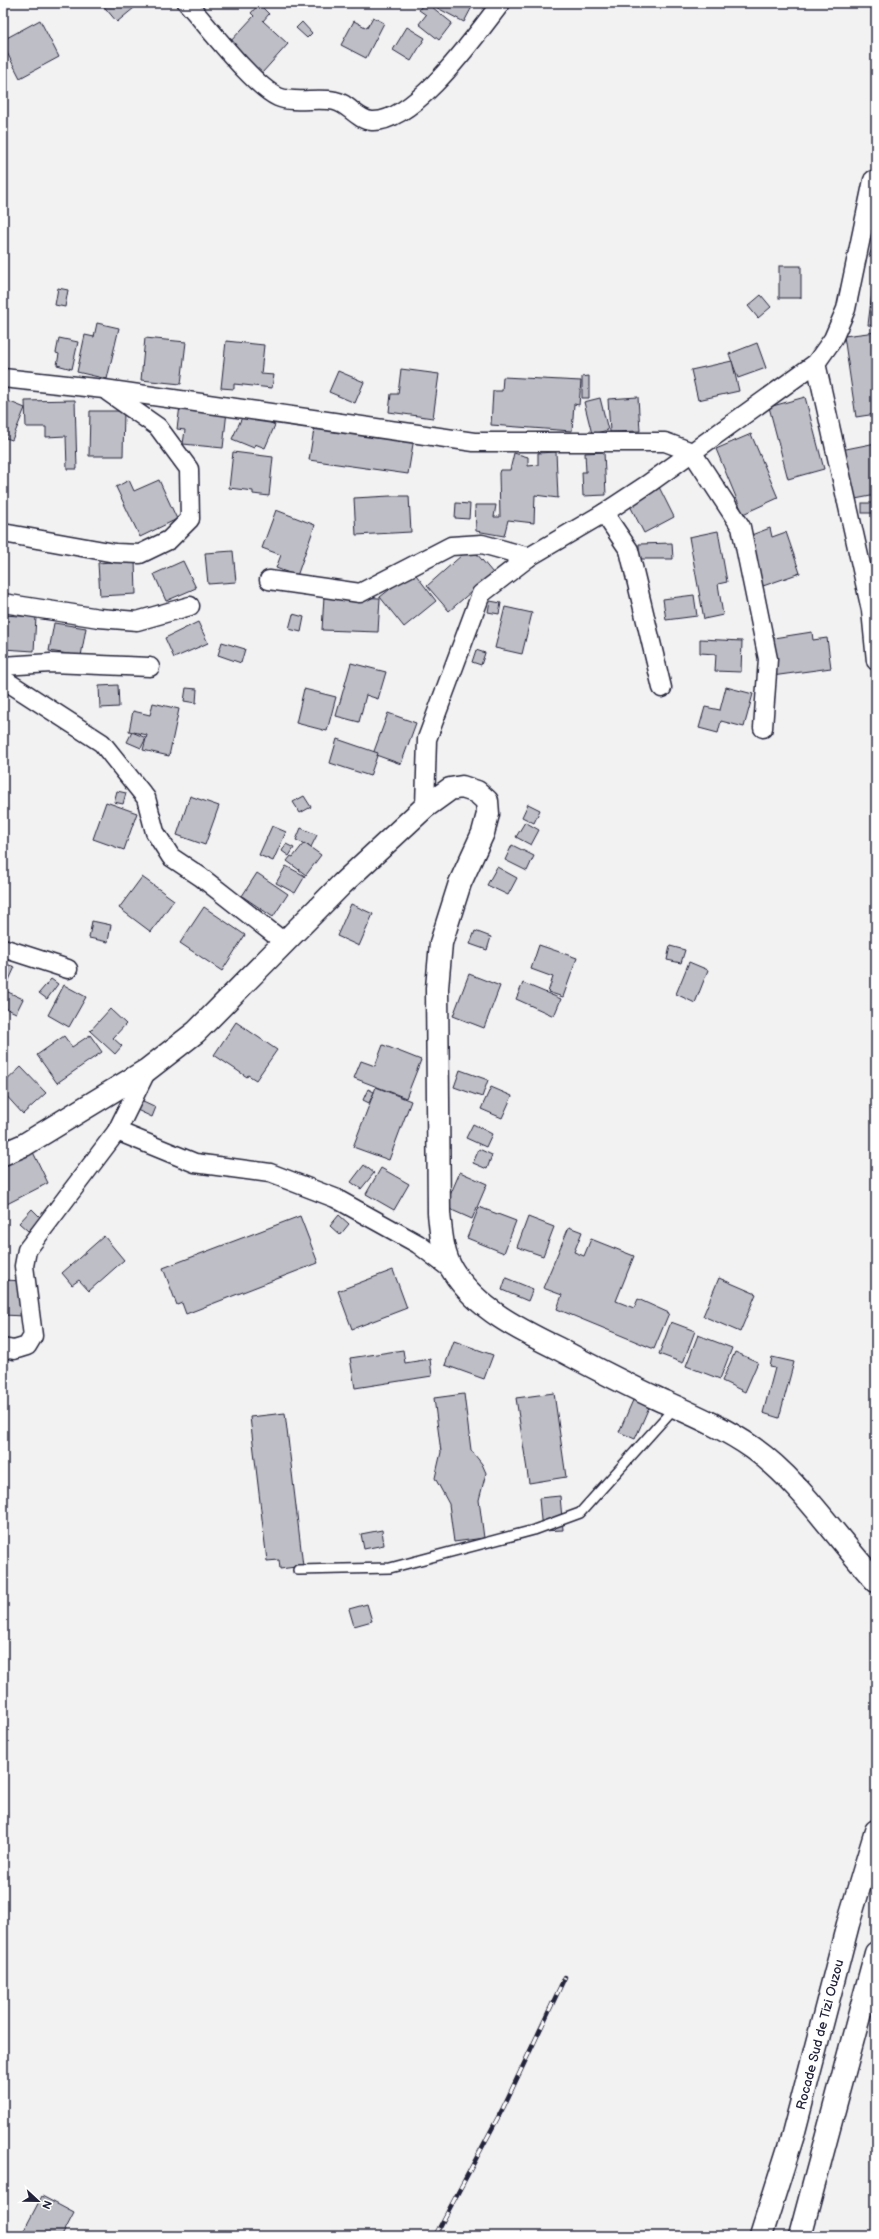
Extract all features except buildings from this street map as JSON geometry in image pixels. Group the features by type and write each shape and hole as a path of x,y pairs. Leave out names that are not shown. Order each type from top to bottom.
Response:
{"main road":[{"path":"3,1154 24,1145 147,1070 196,1032 342,884 425,807 450,789 462,788 477,792 487,802 488,814 484,833 467,864 449,914 441,943 436,988 439,1213 443,1245 452,1270 471,1295 493,1312 536,1338 716,1426 747,1444 785,1475 875,1580"},
{"name":"Rocade Sud de Tizi Ouzou","path":"761,2236 793,2136 848,1924 876,1831"},
{"path":"800,2236 876,1954"}],"street":[{"path":"187,3 254,80 278,97 295,100 319,98 338,101 355,114 371,121 391,118 419,99 463,52 501,3"},
{"path":"425,807 427,739 481,594 529,557 604,513 816,363 833,339 846,309 873,180"},
{"path":"816,363 871,610 876,661"},
{"path":"3,378 104,389 474,442 665,442 692,452 741,527 768,659 763,728"},
{"path":"3,533 115,553 140,554 169,540 190,519 189,469 158,427 104,389"},
{"path":"604,513 629,550 662,688"},
{"path":"268,580 360,593 451,546 482,544 529,557"},
{"path":"3,603 99,618 137,621 190,606"},
{"path":"3,666 52,663 150,667"},
{"path":"3,679 102,743 146,798 155,832 171,857 201,877 284,942"},
{"path":"3,948 68,969"},
{"path":"3,1348 14,1350 27,1346 33,1336 24,1266 27,1250 117,1132 147,1070"},
{"path":"117,1132 195,1163 270,1173 335,1198 418,1244 452,1270"}],"lane":[{"path":"298,1570 390,1568 534,1530 580,1513 675,1407"}],"railway":[{"path":"435,2236 503,2108 565,1977"}]}
